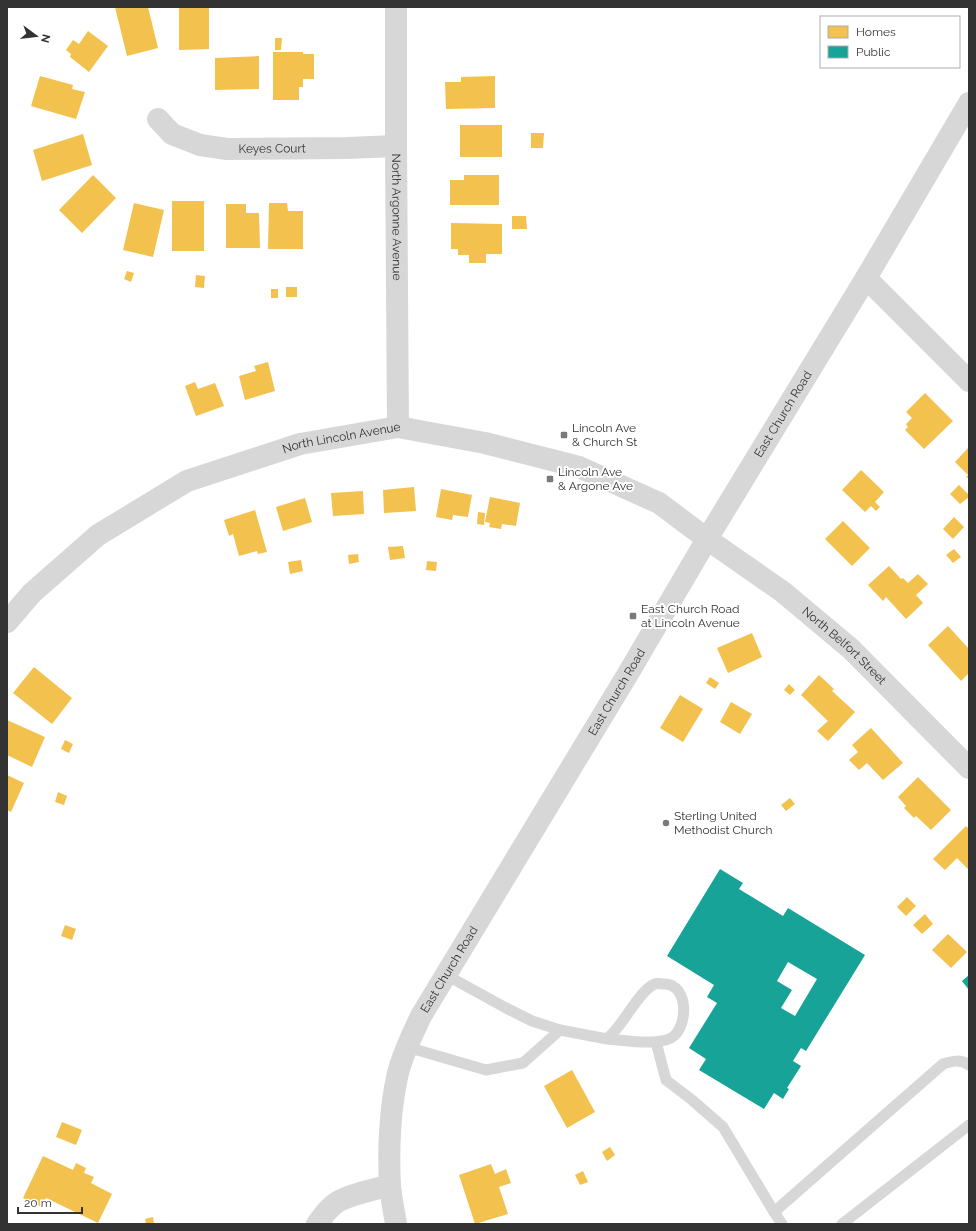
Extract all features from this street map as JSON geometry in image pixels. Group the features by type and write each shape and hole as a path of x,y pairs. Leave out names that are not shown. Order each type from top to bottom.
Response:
{"street":[{"name":"North Argonne Avenue","path":"396,7 398,427"},
{"name":"East Church Road","path":"396,1224 390,1186 392,1107 398,1073 407,1047 421,1016 629,672 707,539 866,278 969,103"},
{"name":"Keyes Court","path":"158,119 172,134 200,145 227,149 396,146"},
{"path":"866,278 969,381"},
{"name":"North Lincoln Avenue","path":"7,622 32,593 98,535 187,481 300,444 398,427 485,443 579,467 658,503 707,539"},
{"name":"North Belfort Street","path":"707,539 783,592 851,649 969,768"},
{"path":"317,1224 338,1202 350,1196 390,1186"}],"lane":[{"path":"446,975 532,1021 560,1030 607,1039 656,1042 672,1038 680,1028 684,1016 683,1002 680,991 675,986 669,984 655,984 644,991 621,1023 607,1039"},
{"path":"407,1047 486,1070 523,1063 560,1030"},
{"path":"656,1042 666,1080 724,1127 782,1224"},
{"path":"774,1212 943,1064 958,1061 963,1061 969,1064"},
{"path":"842,1224 969,1125"}],"building: Homes":[{"path":"115,7 148,7 158,48 127,56"},
{"path":"179,7 209,7 209,49 179,50"},
{"path":"88,31 108,46 89,72 70,57 71,54 66,50 73,40 79,44"},
{"path":"275,38 282,38 281,50 275,50"},
{"path":"273,52 303,52 303,54 314,54 314,79 303,79 303,87 299,87 299,100 273,100"},
{"path":"259,56 259,89 215,90 215,58"},
{"path":"40,76 73,85 72,89 85,92 76,119 31,106"},
{"path":"495,76 495,108 446,109 445,82 461,82 461,77"},
{"path":"460,125 502,125 502,157 460,157"},
{"path":"531,133 544,133 543,148 531,148"},
{"path":"83,134 92,165 42,181 33,150"},
{"path":"93,175 116,198 82,233 59,210"},
{"path":"464,175 499,175 499,205 450,205 450,180 464,180"},
{"path":"172,201 204,201 204,251 172,251"},
{"path":"134,203 164,210 153,257 123,250"},
{"path":"269,203 287,203 288,211 303,211 303,249 268,249"},
{"path":"226,204 246,204 246,213 259,213 260,248 226,248"},
{"path":"512,216 526,216 527,229 512,229"},
{"path":"451,223 502,224 502,254 486,254 486,263 469,263 469,255 458,255 458,249 451,249"},
{"path":"127,271 134,273 131,282 124,279"},
{"path":"196,275 205,276 204,288 195,287"},
{"path":"286,287 297,287 297,297 286,297"},
{"path":"271,289 278,289 278,298 271,298"},
{"path":"268,362 275,391 245,400 239,376 256,371 254,366"},
{"path":"195,382 198,389 215,383 224,406 196,416 185,386"},
{"path":"925,393 953,421 924,449 905,430 908,427 906,424 912,418 906,412"},
{"path":"969,447 969,479 966,477 968,475 955,462"},
{"path":"861,470 884,492 875,502 880,507 876,511 871,506 865,512 842,490"},
{"path":"959,485 969,495 969,497 960,504 950,494"},
{"path":"414,487 416,511 384,513 383,490"},
{"path":"441,489 472,495 468,517 453,515 452,520 436,517"},
{"path":"363,491 364,514 333,516 331,493"},
{"path":"490,497 520,503 516,526 502,524 501,529 489,527 490,523 485,522"},
{"path":"305,498 312,522 283,531 276,507"},
{"path":"255,510 267,552 258,554 257,551 239,556 233,534 229,536 224,520"},
{"path":"478,512 485,513 484,525 477,524"},
{"path":"954,517 964,527 953,539 943,529"},
{"path":"843,521 870,548 852,566 825,539"},
{"path":"403,546 405,558 390,560 388,547"},
{"path":"954,549 961,557 953,563 946,555"},
{"path":"358,554 359,562 349,564 348,555"},
{"path":"301,560 303,571 290,574 288,562"},
{"path":"427,561 437,562 436,571 426,570"},
{"path":"889,566 901,579 903,578 908,583 918,574 928,584 916,595 923,603 906,619 886,597 883,601 868,585"},
{"path":"948,626 969,649 969,673 961,681 928,645"},
{"path":"752,633 762,657 728,673 717,648"},
{"path":"34,667 72,698 52,724 13,693"},
{"path":"819,675 834,689 832,691 855,712 828,741 817,731 828,721 801,695"},
{"path":"710,677 719,683 715,689 706,683"},
{"path":"789,684 795,690 790,695 784,690"},
{"path":"680,695 703,709 683,742 660,728"},
{"path":"731,702 752,714 740,734 720,722"},
{"path":"7,720 45,737 32,767 7,755"},
{"path":"871,728 903,763 883,780 867,763 859,770 849,760 858,752 852,745"},
{"path":"65,740 73,744 69,753 61,749"},
{"path":"7,775 24,783 11,812 7,810"},
{"path":"918,777 951,810 931,830 916,816 914,818 904,808 906,806 898,797"},
{"path":"58,792 67,796 64,805 55,802"},
{"path":"790,798 795,804 786,811 781,805"},
{"path":"966,826 969,829 969,870 957,858 945,870 933,859"},
{"path":"907,897 916,906 906,916 897,907"},
{"path":"925,914 933,924 922,934 913,925"},
{"path":"65,925 76,929 72,940 61,936"},
{"path":"948,934 967,952 951,968 932,950"},
{"path":"572,1070 595,1112 567,1128 544,1086"},
{"path":"62,1122 82,1130 76,1145 56,1137"},
{"path":"610,1147 615,1155 607,1161 602,1152"},
{"path":"43,1156 73,1170 76,1163 86,1168 84,1173 94,1177 91,1183 112,1194 98,1223 46,1198 42,1207 23,1198"},
{"path":"491,1164 495,1174 506,1169 511,1183 499,1187 508,1214 475,1224 459,1175"},
{"path":"583,1171 588,1182 580,1185 575,1175"},
{"path":"153,1217 154,1224 146,1224 145,1219"}],"building: Public":[{"path":"720,869 743,883 739,889 783,916 788,908 865,955 806,1051 801,1048 793,1061 801,1066 787,1088 789,1089 783,1099 774,1093 764,1109 699,1070 706,1059 689,1048 717,1003 707,997 714,985 667,956","holes":["788,962 817,979 795,1016 781,1008 792,990 777,981"]},
{"path":"969,975 969,990 962,981"}],"place":[{"name":"Lincoln Ave & Church St","path":"564,435"},
{"name":"Lincoln Ave & Argone Ave","path":"550,479"},
{"name":"East Church Road at Lincoln Avenue","path":"633,616"},
{"name":"Sterling United Methodist Church","path":"666,823"}]}
